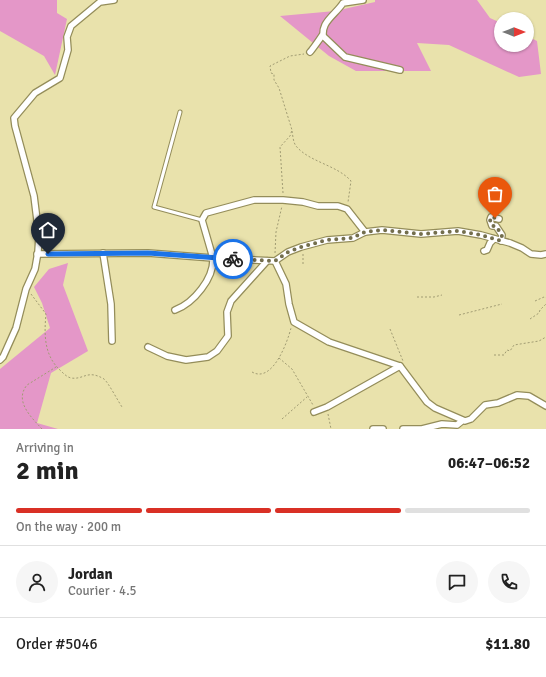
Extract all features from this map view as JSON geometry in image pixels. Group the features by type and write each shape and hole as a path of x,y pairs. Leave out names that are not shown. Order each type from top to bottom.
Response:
{"street":[{"path":"0,360 3,357 16,328 26,289 35,269 37,254 38,236 34,196 14,118 30,102 35,93 60,78 68,50 67,37 71,26 100,2 114,0"},
{"path":"310,52 314,48 316,42 323,36 325,25 332,16 338,12 343,3 363,0"},
{"path":"323,36 345,57 400,70"},
{"path":"175,310 189,302 205,284 212,273 213,258 202,220 206,213 254,200 283,200 303,202 318,206 338,206 347,209 365,232"},
{"path":"499,219 491,217 490,220 492,226 496,226 502,235 501,241"},
{"path":"37,254 148,253 275,261 288,252 301,247 327,240 352,238 365,232 382,230 421,234 458,231 481,235 501,241 522,248 531,254 546,254"},
{"path":"484,251 487,250 490,243 494,239"},
{"path":"103,253 111,304 112,341"},
{"path":"148,347 167,356 186,360 208,357 217,351 228,336 227,312 231,302 267,261"},
{"path":"275,261 286,284 289,304 296,323 329,342 400,366 427,402 435,408 462,421"},
{"path":"314,412 328,407 400,366"},
{"path":"403,429 422,429 442,424 457,425 462,421 471,419 485,406 498,403 517,395 528,396 546,406"},
{"path":"373,429 383,429"}],"lane":[{"path":"180,112 154,207 202,220"}],"path":[{"path":"310,52 290,56 270,66 271,73 274,74 274,80 279,88 296,146 307,154 346,175 351,181 347,209"},
{"path":"275,261 276,232 283,200 280,147 290,136 292,130"},
{"path":"301,247 304,256 303,265"},
{"path":"26,289 46,314 45,327 47,349 48,354 56,367 66,376 71,378 89,374 105,380 122,407"},
{"path":"417,297 434,297 442,294"},
{"path":"535,301 544,297 546,298"},
{"path":"459,315 502,304"},
{"path":"530,319 539,313 546,304"},
{"path":"252,372 256,374 268,370 279,358 287,342 292,326 296,323"},
{"path":"390,330 404,363 400,366"},
{"path":"494,355 504,355 507,350 510,351 514,345 539,341 546,337"},
{"path":"279,358 292,369 303,386 307,397 313,406 314,412"},
{"path":"42,429 24,406 22,399 24,389 27,385 56,367"},
{"path":"282,418 307,397"},
{"path":"328,407 331,429"}],"shaded area":[{"path":"0,0 57,0 57,13 67,19 55,75 44,56 0,31"},
{"path":"375,0 477,0 490,18 494,20 494,52 534,52 534,40 537,41 541,74 519,77 449,45 417,43 431,71 356,71 329,56 280,16 335,11 375,2"},
{"path":"68,263 63,285 88,351 51,373 37,423 58,429 0,429 0,369 50,328 42,303 34,287 49,269"}],"way so far":[{"path":"233,259 275,261 288,252 301,247 327,240 352,238 365,232 382,230 421,234 458,231 481,235 501,241 502,235 496,226 492,226 490,220 491,217 495,218"}],"route":[{"path":"48,254 148,253 233,259"}]}
